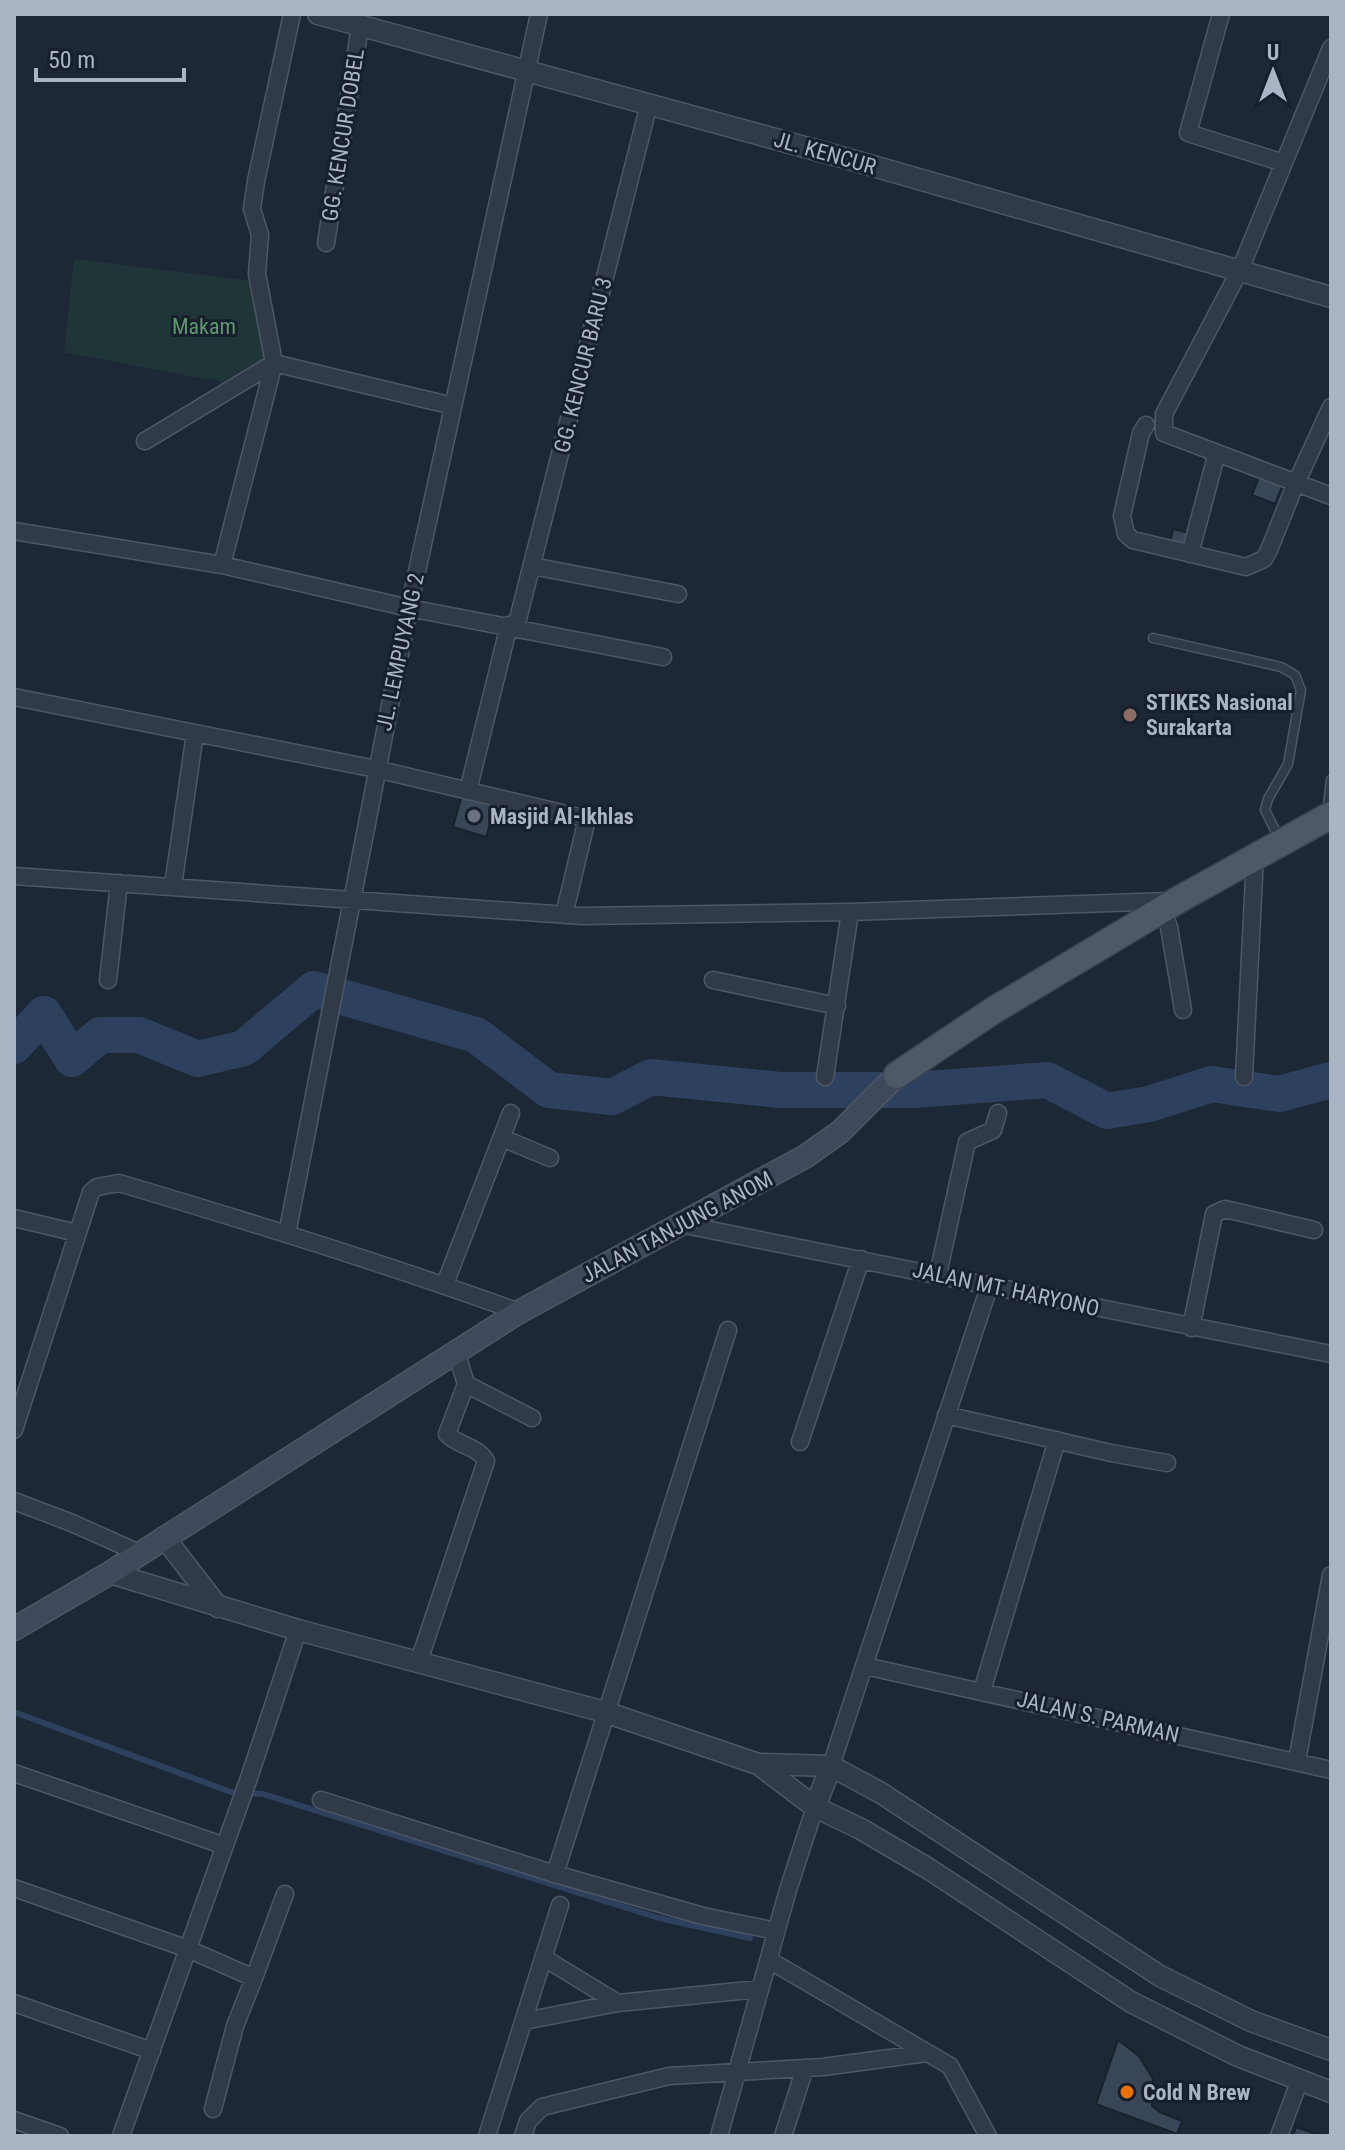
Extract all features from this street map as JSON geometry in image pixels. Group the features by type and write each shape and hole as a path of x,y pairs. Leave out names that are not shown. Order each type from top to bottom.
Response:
{"main road":[{"name":"JALAN TANJUNG ANOM","path":"14,1629 110,1573 519,1312 806,1156 840,1132 897,1075 994,1010 1170,905 1329,816"}],"street":[{"path":"222,565 274,363 257,274 260,235 252,209 292,14"},
{"name":"JL. KENCUR","path":"318,14 1331,297"},
{"name":"JL. LEMPUYANG 2","path":"287,1234 409,608 539,14"},
{"path":"1221,14 1188,133 1284,163"},
{"name":"GG. KENCUR DOBEL","path":"326,243 360,26"},
{"path":"1331,48 1240,270 1164,414 1163,428 1164,433 1331,496"},
{"name":"GG. KENCUR BARU 3","path":"468,791 512,626 532,566 649,104"},
{"path":"145,441 274,363 453,406"},
{"path":"1146,425 1141,433 1122,525 1126,534 1133,540 1246,567 1256,565 1269,550 1331,407"},
{"path":"1190,554 1215,460"},
{"path":"14,531 222,565 409,608 663,657"},
{"path":"532,566 678,594"},
{"path":"14,697 376,769 587,819 564,915"},
{"path":"173,886 195,733"},
{"path":"1244,1077 1255,857"},
{"path":"14,876 564,915 1170,905 1169,927 1183,1010"},
{"path":"108,980 119,883"},
{"path":"825,1077 850,912"},
{"path":"713,980 837,1006"},
{"path":"445,1284 511,1113"},
{"path":"938,1274 964,1149 971,1139 993,1130 998,1113"},
{"path":"502,1138 550,1158"},
{"path":"14,1430 91,1192 97,1187 119,1183 445,1284 519,1312"},
{"path":"1191,1328 1214,1214 1225,1209 1314,1230"},
{"path":"14,1218 77,1233"},
{"name":"JALAN MT. HARYONO","path":"680,1224 1331,1354"},
{"path":"800,1442 861,1259"},
{"path":"719,2136 759,1989 815,1807 865,1666 990,1284"},
{"path":"555,1874 728,1330"},
{"path":"419,1661 486,1461 480,1452 458,1444 447,1434 466,1384 456,1351"},
{"path":"14,1372 30,1379"},
{"path":"466,1384 532,1418"},
{"path":"946,1415 1167,1463"},
{"path":"982,1691 1057,1440"},
{"path":"14,1501 139,1553"},
{"path":"164,1537 218,1607"},
{"path":"110,1573 298,1630 605,1712 758,1764 831,1766 881,1793 1160,1976 1251,2021 1331,2050"},
{"path":"1297,1761 1331,1575"},
{"path":"121,2136 240,1804 298,1630"},
{"name":"JALAN S. PARMAN","path":"865,1666 1331,1770"},
{"path":"758,1764 815,1807 861,1829 929,1869 1131,2002 1238,2056 1331,2092"},
{"path":"14,1773 225,1846"},
{"path":"321,1800 555,1874 703,1916 776,1931"},
{"path":"14,1888 188,1949 254,1978"},
{"path":"213,2109 235,2026 285,1894"},
{"path":"487,2136 560,1905"},
{"path":"544,1958 618,2003"},
{"path":"769,1960 955,2071 988,2136"},
{"path":"524,2021 618,2003 759,1989"},
{"path":"14,2003 152,2051"},
{"path":"1238,2056 1251,2021"},
{"path":"523,2136 528,2121 542,2107 669,2076 805,2068 927,2053"},
{"path":"783,2136 805,2068"},
{"path":"1279,2136 1299,2082"},
{"path":"14,2120 60,2136"}],"lane":[{"path":"1153,638 1281,667 1295,675 1301,690 1288,764 1265,810 1281,842"},
{"path":"1329,816 1331,780"}],"green space":[{"name":"Makam","path":"74,259 251,281 266,359 220,384 215,378 205,379 64,352"}],"building":[{"path":"1260,475 1283,484 1275,504 1252,495"},
{"path":"1173,529 1190,533 1186,547 1170,542"},
{"name":"Masjid Al-Ikhlas","path":"462,795 496,804 486,837 453,827"},
{"name":"Cold N Brew","path":"1118,2040 1139,2056 1153,2079 1152,2106 1182,2121 1177,2134 1096,2104"},
{"path":"1296,2127 1322,2136 1293,2136"}],"waterway":[{"path":"14,1046 44,1014 72,1059 100,1035 139,1035 198,1059 244,1048 314,989 476,1035 549,1090 612,1097 651,1077 780,1090 914,1090 1047,1080 1107,1111 1149,1104 1212,1084 1279,1094 1331,1080"},
{"path":"14,1712 231,1792 263,1794 659,1918 750,1938"}],"place":[{"name":"STIKES Nasional Surakarta","path":"1130,715"},
{"name":"Masjid Al-Ikhlas","path":"474,816"},
{"name":"Cold N Brew","path":"1127,2092"}]}
